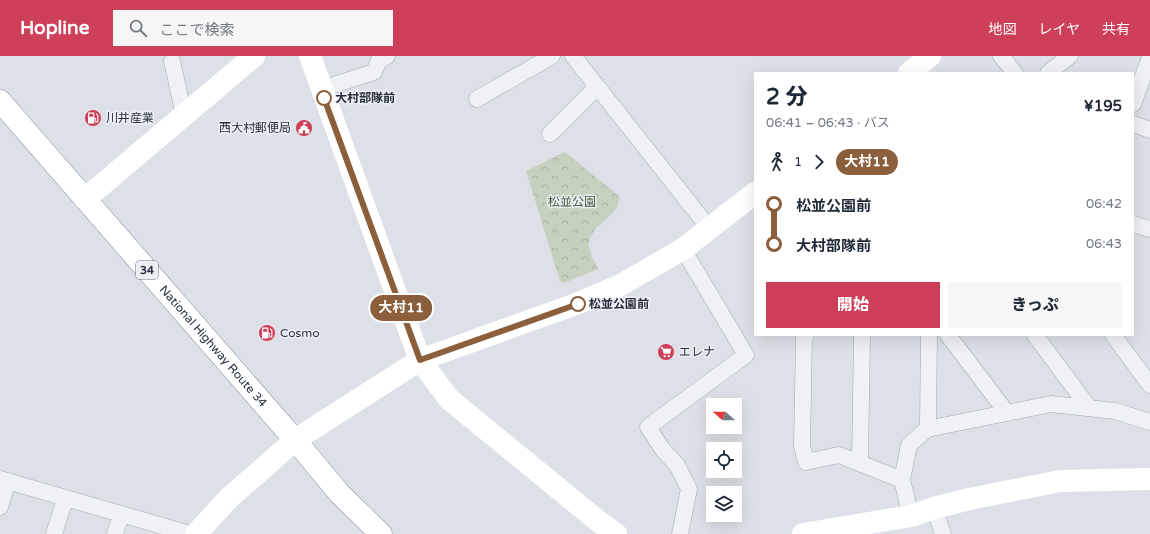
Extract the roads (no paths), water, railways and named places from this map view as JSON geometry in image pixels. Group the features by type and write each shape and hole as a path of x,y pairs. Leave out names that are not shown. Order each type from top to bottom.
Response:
{"main road":[{"path":"85,199 254,56"},
{"path":"310,56 420,360 449,399 598,521 616,534"},
{"path":"911,72 930,56"},
{"name":"National Highway Route 34","path":"0,101 295,440 340,494 381,534"},
{"path":"196,534 229,498 295,440 420,360 591,298 619,286 682,249 754,194"},
{"path":"803,534 867,529 934,508 969,499 1060,481 1150,479"}],"street":[{"path":"321,89 374,72 379,60 387,56"},
{"path":"477,99 552,56"},
{"path":"573,56 709,228"},
{"path":"1001,56 1014,72"},
{"path":"1049,72 1070,56"},
{"path":"1134,101 1150,57"},
{"path":"172,60 184,116"},
{"path":"550,134 598,87"},
{"path":"1134,124 1150,130"},
{"path":"1134,224 1150,229"},
{"path":"680,534 689,489 677,465 663,450 648,427 746,355 682,249"},
{"path":"805,336 804,338 802,446 806,462 839,455 902,480"},
{"path":"860,463 862,336"},
{"path":"927,429 929,336"},
{"path":"949,336 1007,413"},
{"path":"1036,336 1089,408"},
{"path":"1114,336 1150,385"},
{"path":"911,516 902,480 909,445 927,429 1051,404 1115,411 1150,422"},
{"path":"0,507 4,480 190,534"},
{"path":"54,534 65,498"},
{"path":"934,508 942,534"},
{"path":"115,534 121,515"}],"place":[{"name":"大村部隊前","path":"324,98"},
{"name":"川井産業","path":"93,118"},
{"name":"西大村郵便局","path":"304,128"},
{"name":"松並公園前","path":"578,304"},
{"name":"Cosmo","path":"267,333"},
{"name":"エレナ","path":"666,352"}],"park label":[{"name":"松並公園","path":"572,202"}]}
